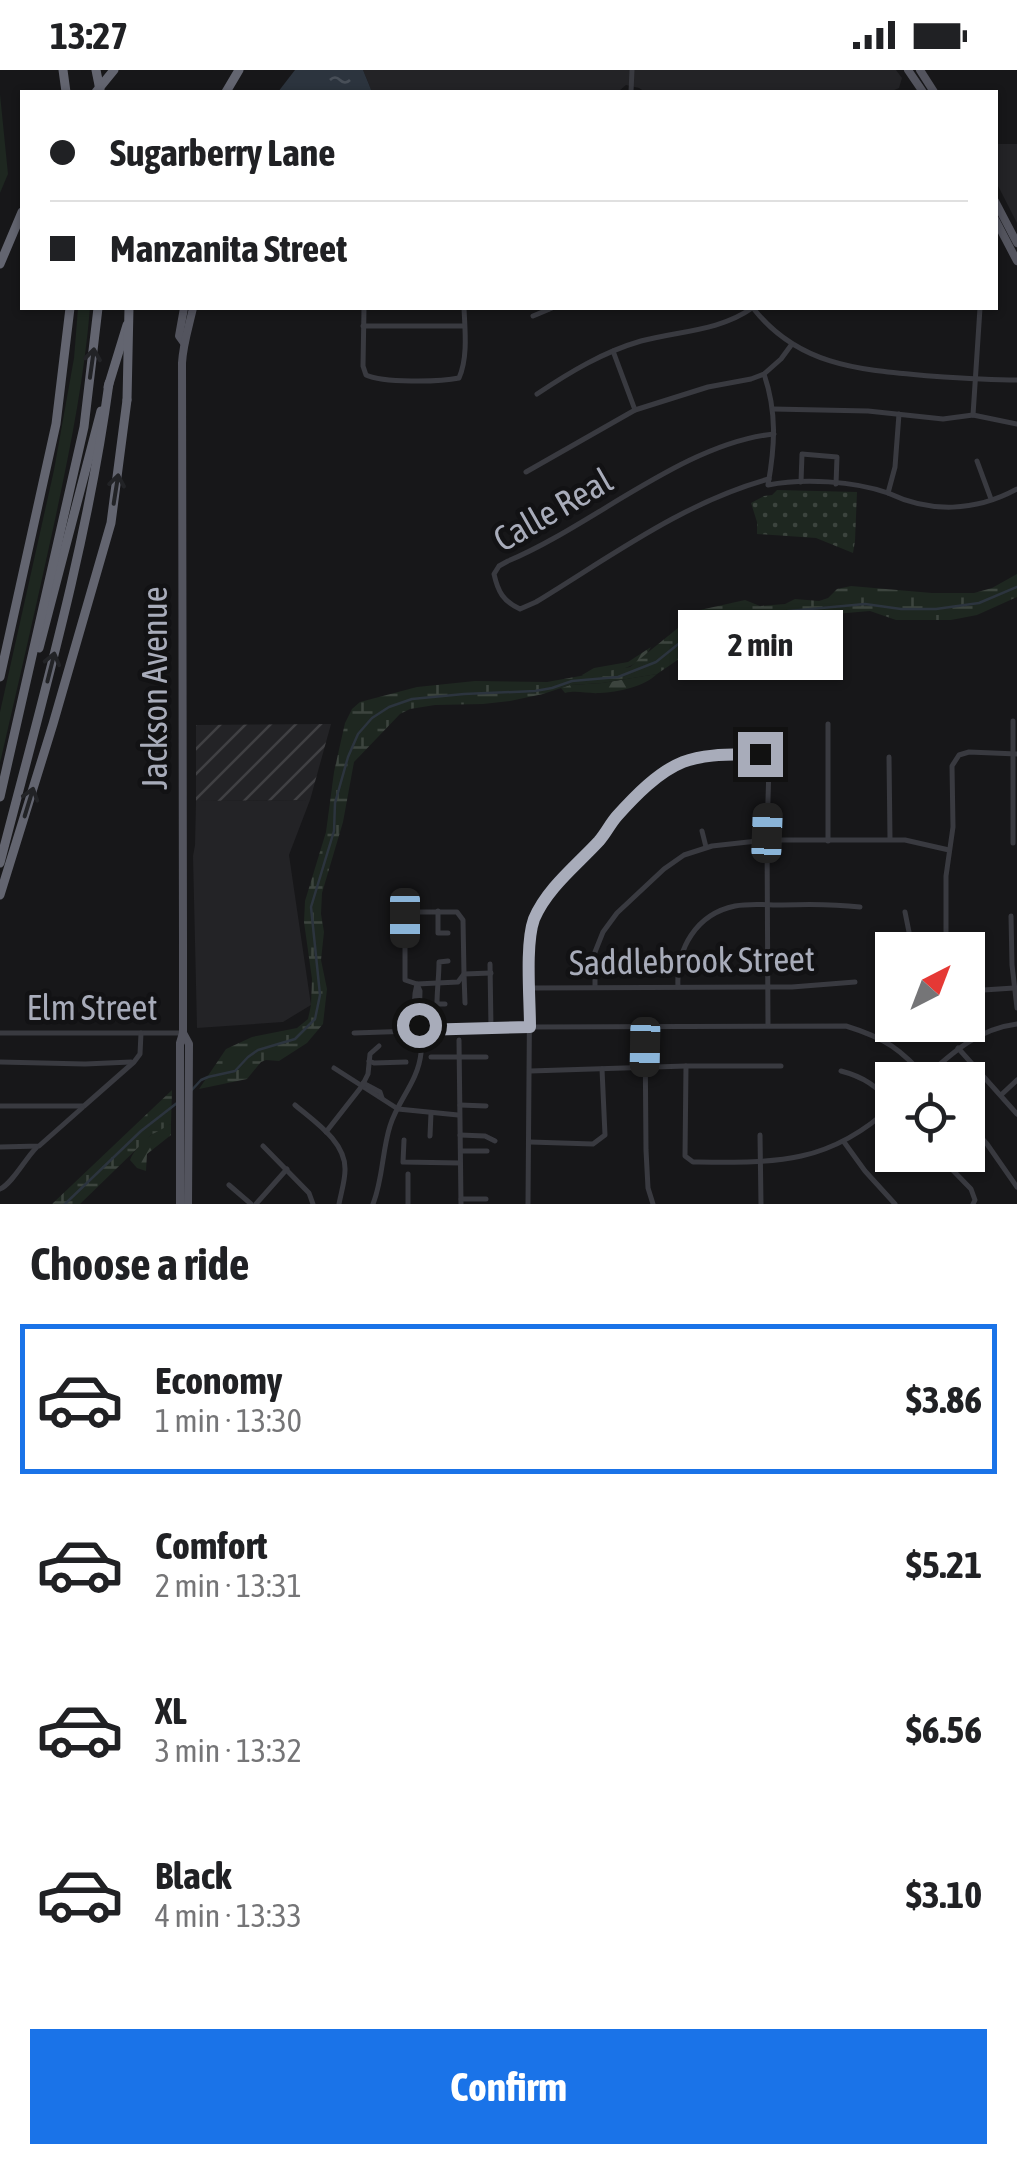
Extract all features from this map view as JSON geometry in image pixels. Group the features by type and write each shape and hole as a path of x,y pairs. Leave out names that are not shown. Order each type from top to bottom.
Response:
{"highway":[{"path":"99,90 114,70"},
{"path":"0,264 20,217"},
{"path":"0,677 56,424 70,310"},
{"path":"0,797 84,427 98,310"},
{"path":"17,722 130,310"},
{"path":"0,895 111,523 127,400 131,310"},
{"path":"0,863 85,527 109,383"}],"main road":[{"path":"908,70 925,90"},
{"path":"920,70 925,90"},
{"path":"998,208 1017,243"},
{"path":"998,225 1017,261"},
{"name":"Jackson Avenue","path":"188,1204 184,1082 188,1044 183,1033 184,343 179,336 189,310"},
{"name":"Jackson Avenue","path":"180,1204 184,1124"}],"street":[{"path":"364,310 362,366 366,376 454,380 462,374 464,310"},
{"path":"533,316 547,310"},
{"path":"537,394 598,356 640,341 722,324 749,310"},
{"path":"754,310 792,344 846,367 975,380 1017,380"},
{"path":"973,416 980,310"},
{"path":"364,326 464,326"},
{"path":"526,472 634,410 708,386 764,374 792,344"},
{"path":"613,351 634,410"},
{"path":"764,374 773,408 769,482 870,486 908,502 940,508 963,508 1017,489"},
{"path":"773,408 943,418 973,416 1017,424"},
{"path":"888,493 896,468 900,414"},
{"name":"Calle Real","path":"769,482 706,502 536,602 520,608 509,604 498,590 494,574 508,560 680,466 745,439 774,434"},
{"path":"801,482 802,454 837,456 836,484"},
{"path":"977,461 991,499"},
{"path":"1013,721 1013,843"},
{"path":"828,724 828,841"},
{"path":"946,932 946,876 953,827 952,766 959,755 968,752 1015,754"},
{"path":"528,1204 533,921 546,899 616,818 655,779 681,763 710,756 760,754 769,766 768,1025"},
{"path":"890,757 890,839"},
{"path":"702,831 706,848"},
{"path":"595,988 596,952 604,932 617,914 684,855 767,840 890,839 948,850"},
{"path":"678,987 681,952 692,932 712,915 736,905 835,904 860,908"},
{"path":"438,911 438,933"},
{"path":"464,974 458,982 418,984 405,980 405,918 412,912 438,911 457,912 463,920 466,1002"},
{"path":"905,912 909,932"},
{"path":"1011,916 1017,1008"},
{"path":"429,934 448,934"},
{"path":"429,962 448,961"},
{"path":"439,962 437,1004 446,1004"},
{"path":"490,964 491,1028"},
{"path":"464,974 490,973"},
{"name":"Saddlebrook Street","path":"530,988 792,988 855,982"},
{"path":"373,1204 391,1122 416,1077 421,1054 418,984"},
{"path":"985,990 1016,988"},
{"path":"943,1062 980,1034 1017,1024"},
{"path":"354,1033 420,1027 768,1025 846,1026 875,1036"},
{"path":"645,1027 648,1188 653,1204"},
{"name":"Elm Street","path":"0,1032 183,1033"},
{"path":"0,1188 8,1185 36,1148 134,1062 140,1054 142,1032"},
{"path":"459,1040 461,1202 486,1200"},
{"path":"888,1042 909,1062"},
{"path":"326,1132 363,1085 370,1054 379,1046"},
{"path":"958,1048 1017,1114"},
{"path":"430,1057 486,1057"},
{"path":"368,1060 374,1064 406,1062"},
{"path":"0,1062 134,1062"},
{"path":"686,1066 685,1156 693,1162 776,1162 817,1154 875,1122"},
{"path":"530,1072 781,1066"},
{"path":"334,1068 398,1109 460,1115"},
{"path":"530,1142 593,1144 605,1135 602,1069"},
{"path":"841,1071 875,1084"},
{"path":"1000,1096 1017,1080"},
{"path":"296,1105 326,1132 343,1156 346,1170 340,1204"},
{"path":"460,1105 486,1106"},
{"path":"0,1106 84,1106"},
{"path":"430,1113 430,1136"},
{"path":"460,1135 485,1136 495,1141"},
{"path":"760,1135 760,1204"},
{"path":"403,1160 404,1140"},
{"path":"844,1142 895,1204"},
{"path":"985,1142 1017,1187"},
{"path":"263,1146 310,1193 312,1204"},
{"path":"0,1147 36,1148"},
{"path":"460,1152 487,1151"},
{"path":"392,1159 460,1163"},
{"path":"229,1185 253,1204 287,1169"},
{"path":"954,1172 971,1189 973,1204"},
{"path":"408,1174 408,1204"}],"shaded area":[{"path":"363,70 896,70 902,78 894,90 642,90 626,85 620,90 371,90"},
{"path":"998,144 1017,144 1017,223 998,186"},
{"path":"331,724 310,800 196,801 196,725"},
{"path":"310,800 289,855 311,1005 283,1022 197,1028 193,856 196,801"}],"green space":[{"path":"0,94 8,174 0,193"},
{"path":"78,310 90,310 75,418 0,763 0,712 54,470 74,358"},
{"path":"777,490 857,492 853,553 816,538 757,534 751,503"},
{"path":"1017,574 1017,597 977,615 951,620 896,620 870,611 776,619 710,638 657,674 570,685 510,701 435,705 400,714 354,762 343,822 322,893 321,960 327,989 323,1024 307,1043 279,1061 261,1062 247,1079 199,1089 226,1049 252,1037 297,1028 308,1019 312,979 305,901 326,832 345,723 360,702 417,687 475,681 547,682 630,667 700,610 745,600 760,606 795,599 819,601 837,589 851,586 974,593"},
{"path":"651,647 631,666 582,675 594,668 628,662"},
{"path":"657,674 638,685 615,691 565,693 561,688 570,685"},
{"path":"172,1090 171,1124 151,1135 80,1204 52,1204"},
{"path":"171,1124 171,1135 147,1154 146,1171 137,1168 130,1160 137,1148"}],"water":[{"path":"295,70 363,70 371,90 280,90"}],"waterway":[{"path":"190,1092 201,1080 235,1071 258,1050 295,1039 315,1019 320,995 311,907 334,831 335,803 358,734 389,707 412,699 535,691 572,681 618,677 656,662 697,629 756,614 865,604 936,609 979,603 1017,587"},
{"path":"65,1204 141,1131 177,1103"}],"route":[{"path":"419,1025 420,1030 530,1027 533,921 564,876 655,779 681,763 710,756 760,754"}]}
